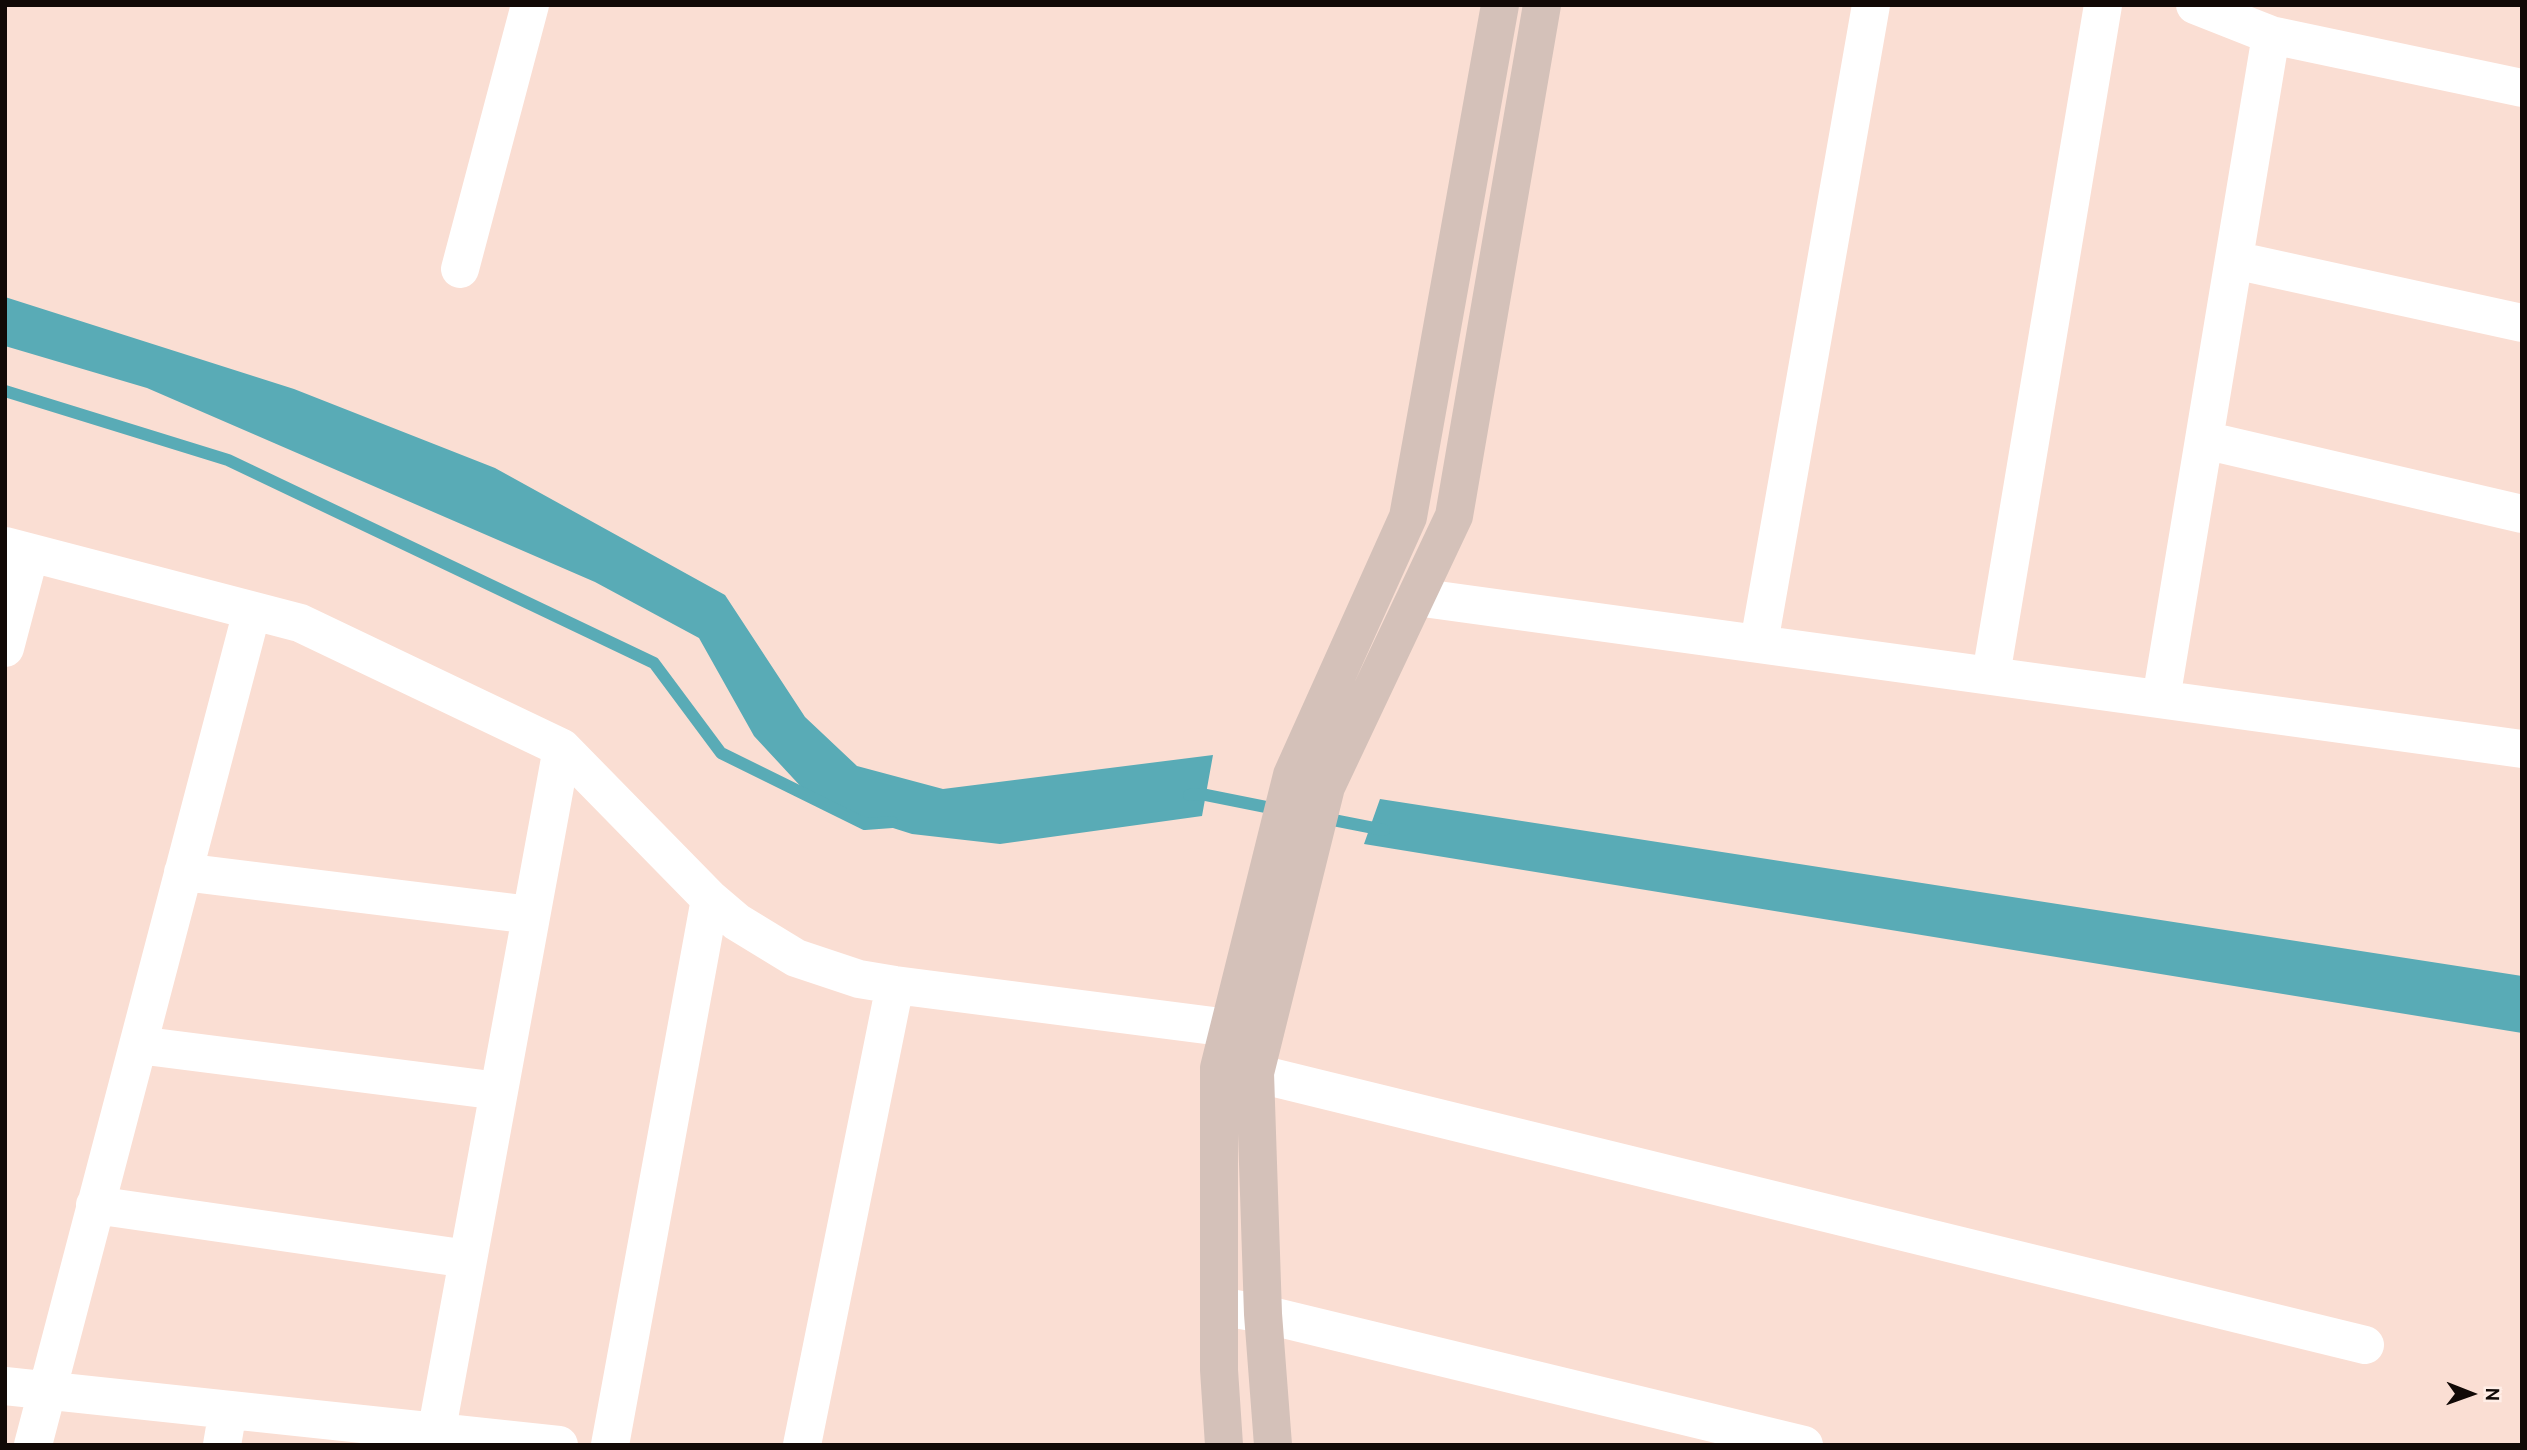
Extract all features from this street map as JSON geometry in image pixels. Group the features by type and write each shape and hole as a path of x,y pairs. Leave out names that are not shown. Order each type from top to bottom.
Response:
{"street":[{"path":"460,270 530,5"},
{"path":"1224,1445 1219,1370 1219,1068 1292,846 1309,781 1408,517 1500,5"},
{"path":"1309,781 1416,597 1454,516 1542,5"},
{"path":"1759,643 1871,5"},
{"path":"1991,675 2103,5"},
{"path":"2195,5 2271,35 2522,88"},
{"path":"2161,699 2271,35"},
{"path":"2234,260 2522,323"},
{"path":"2204,440 2522,514"},
{"path":"1408,517 1447,532"},
{"path":"5,648 18,550 300,623 562,748 710,898 737,922 796,958 859,979 895,985 1230,1028"},
{"path":"1416,597 2522,749"},
{"path":"33,1445 252,611"},
{"path":"435,1438 562,748"},
{"path":"1273,1445 1263,1314 1255,1073 1292,846"},
{"path":"183,872 531,915"},
{"path":"610,1445 710,898"},
{"path":"802,1445 895,985"},
{"path":"138,1045 499,1091"},
{"path":"1255,1073 2365,1345"},
{"path":"94,1205 468,1259"},
{"path":"1219,1306 1263,1314 1804,1445"},
{"path":"5,1386 47,1390 225,1427 559,1445"}],"water":[{"path":"5,297 294,389 495,468 725,595 805,717 857,766 943,789 1213,755 1202,816 1000,844 912,834 817,804 754,736 699,638 595,582 147,388 5,346"},
{"path":"1380,799 2522,976 2522,1033 1364,844"}],"waterway":[{"path":"5,391 228,460 654,663 721,753 865,824 892,822"},
{"path":"1189,795 1201,794 1281,810"},
{"path":"1323,818 1384,830"}]}
